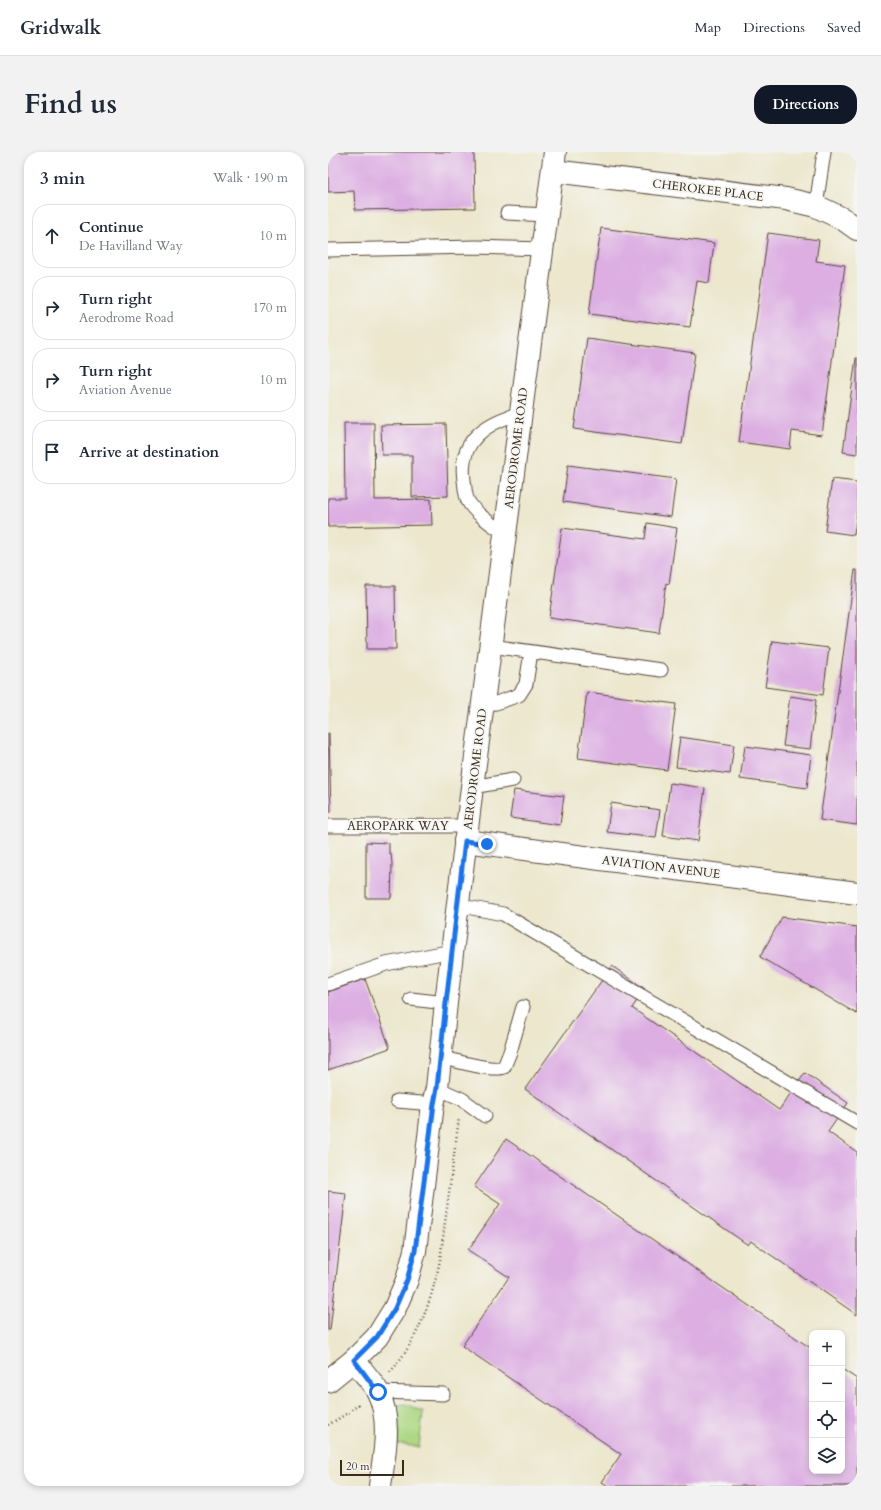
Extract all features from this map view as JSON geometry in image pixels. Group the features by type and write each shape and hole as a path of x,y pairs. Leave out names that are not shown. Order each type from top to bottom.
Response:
{"street":[{"name":"CHEROKEE PLACE","path":"554,161 786,199 816,206 843,219 857,229"},
{"name":"AERODROME ROAD","path":"328,1381 354,1360 377,1337 395,1308 407,1280 415,1251 440,1058 466,834 554,161"},
{"name":"AVIATION AVENUE","path":"466,834 857,893"},
{"path":"354,1360 378,1392 384,1413 386,1430 380,1486"}],"lane":[{"path":"816,206 824,152"},
{"path":"507,213 547,215"},
{"path":"328,250 476,247 542,249"},
{"path":"505,534 481,515 469,502 464,487 462,467 466,450 474,438 504,417 521,413"},
{"path":"490,646 661,670"},
{"path":"483,704 501,702 519,695 526,684 531,652"},
{"path":"472,787 512,780"},
{"name":"AEROPARK WAY","path":"328,826 466,834"},
{"path":"457,905 503,914 857,1123"},
{"path":"328,984 386,964 452,951"},
{"path":"411,998 446,1003"},
{"path":"440,1058 487,1068 500,1069 504,1067 523,1007"},
{"path":"397,1101 435,1096 462,1099 485,1116"},
{"path":"378,1392 442,1394"}],"green space":[{"path":"406,1404 423,1412 419,1447 397,1444 399,1434 399,1415 397,1405"}],"building":[{"path":"328,152 474,152 475,208 355,210 354,191 328,192"},
{"path":"601,228 714,243 709,283 697,281 690,327 589,314"},
{"path":"768,233 819,240 816,261 845,265 822,435 792,431 790,449 739,442"},
{"path":"587,338 695,353 682,444 574,429"},
{"path":"857,358 857,454 843,452"},
{"path":"344,423 374,423 375,500 431,499 432,525 328,527 328,498 345,498"},
{"path":"446,424 448,496 412,497 412,455 382,455 381,425"},
{"path":"568,465 676,479 671,517 563,502"},
{"path":"832,479 857,482 857,511 854,535 825,531"},
{"path":"647,523 677,528 669,584 666,583 659,633 549,618 562,528 645,539"},
{"path":"855,570 857,570 857,825 820,820"},
{"path":"366,586 395,586 396,649 367,649"},
{"path":"772,641 829,648 823,695 765,687"},
{"path":"587,692 676,704 667,770 578,758"},
{"path":"790,696 816,700 810,749 783,746"},
{"path":"328,733 331,812 328,813"},
{"path":"680,737 734,745 730,774 676,767"},
{"path":"745,746 811,755 807,788 740,779"},
{"path":"670,783 705,788 698,841 663,836"},
{"path":"514,790 564,796 560,825 510,818"},
{"path":"611,803 660,810 656,838 607,832"},
{"path":"366,842 389,843 389,853 391,853 392,864 391,898 366,898"},
{"path":"782,917 857,927 857,1014 760,957"},
{"path":"612,966 645,989 632,1008 779,1110 805,1073 848,1103 828,1132 857,1152 857,1315 751,1241 748,1245 525,1089"},
{"path":"365,979 390,1048 328,1070 328,992"},
{"path":"506,1139 809,1347 809,1474 845,1474 845,1371 857,1379 857,1486 608,1486 602,1482 621,1454 462,1346 509,1277 468,1250 500,1204 474,1187"},
{"path":"328,1191 346,1193 330,1330 328,1330"}],"route":[{"path":"378,1392 354,1360 377,1337 395,1308 407,1280 415,1251 437,1088 465,841 487,844"}]}
